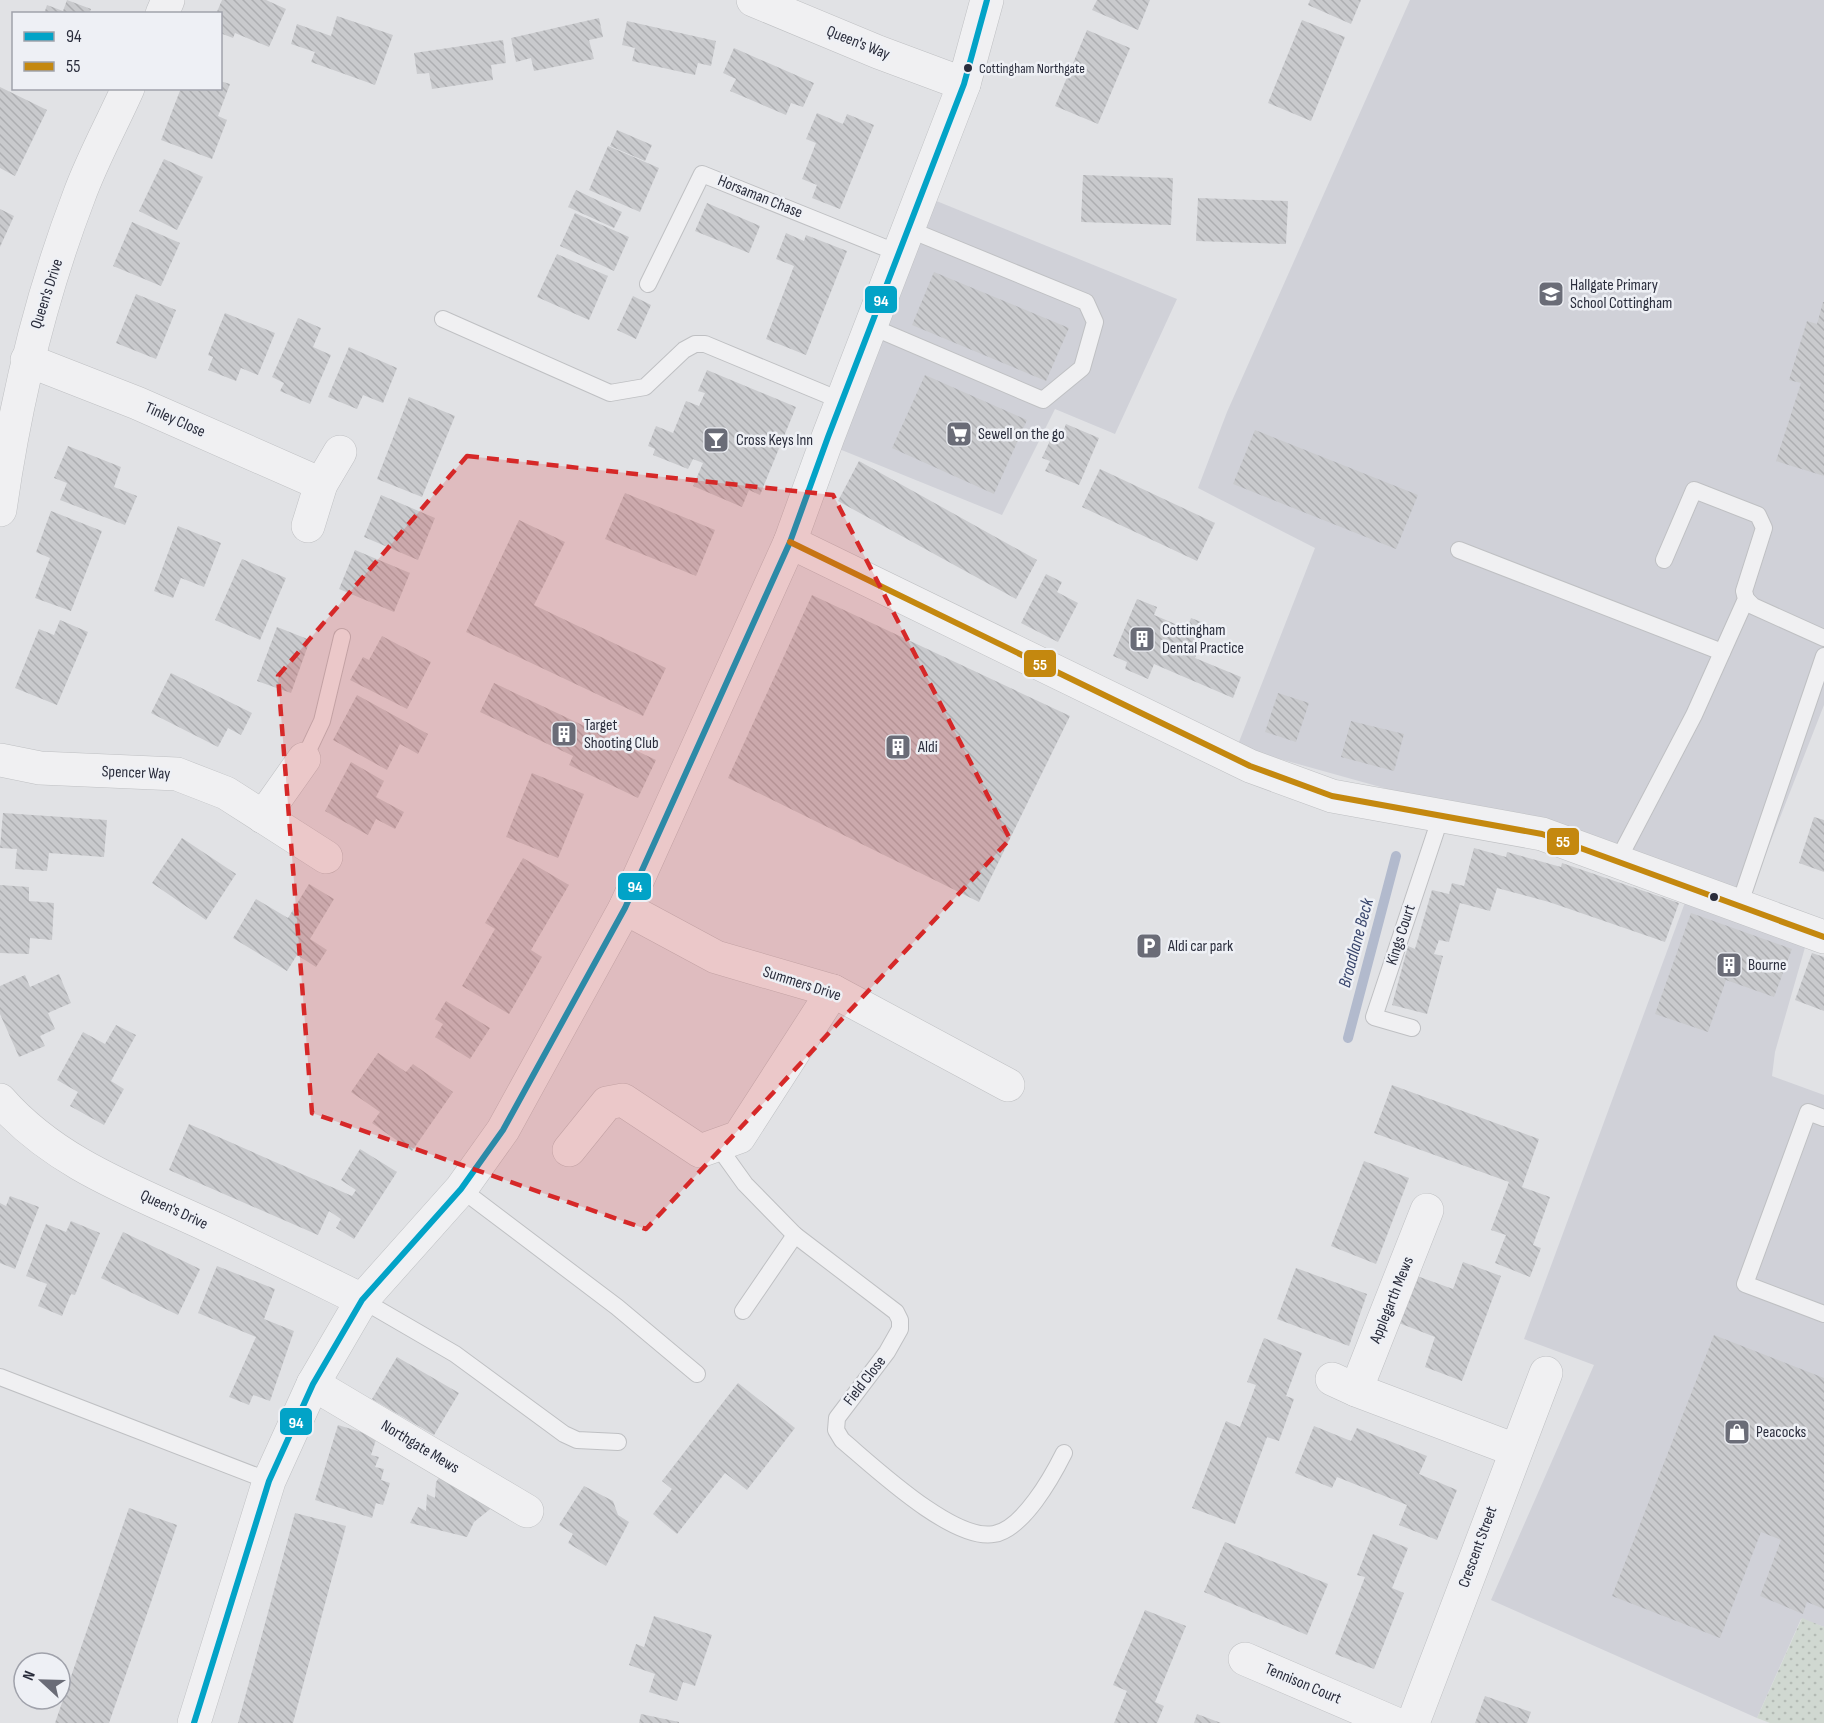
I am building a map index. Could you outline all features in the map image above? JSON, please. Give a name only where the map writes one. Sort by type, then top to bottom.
[{"type":"street","name":"Queen's Way","points":[[753,0],[878,52],[964,84]]},
{"type":"street","points":[[194,1723],[269,1481],[312,1384],[362,1300],[461,1189],[503,1130],[624,908],[790,542],[870,326],[964,84],[987,0]]},
{"type":"street","name":"Queen's Drive","points":[[0,510],[10,441],[27,360],[79,196],[127,90]]},
{"type":"street","name":"Tinley Close","points":[[27,360],[137,403],[321,484]]},
{"type":"street","points":[[308,526],[321,484],[340,452]]},
{"type":"street","points":[[790,542],[1250,766],[1332,796],[1542,834],[1824,937]]},
{"type":"street","points":[[263,817],[304,759]]},
{"type":"street","name":"Spencer Way","points":[[0,760],[40,768],[177,774],[226,793],[326,857]]},
{"type":"street","name":"Summers Drive","points":[[624,908],[716,957],[833,991],[1008,1085]]},
{"type":"street","points":[[569,1150],[607,1103],[624,1100],[700,1151],[739,1137],[833,991]]},
{"type":"street","name":"Queen's Drive","points":[[0,1100],[18,1120],[79,1166],[258,1248],[362,1300]]},
{"type":"street","name":"Applegarth Mews","points":[[1427,1210],[1344,1384],[1515,1450]]},
{"type":"street","name":"Crescent Street","points":[[1413,1723],[1546,1373]]},
{"type":"street","name":"Northgate Mews","points":[[312,1384],[527,1511]]},
{"type":"street","name":"Tennison Court","points":[[1245,1659],[1394,1723]]},
{"type":"lane","name":"Horsaman Chase","points":[[648,284],[702,174],[903,241]]},
{"type":"lane","points":[[870,326],[1043,400],[1082,369],[1095,322],[1086,302],[903,241]]},
{"type":"lane","points":[[443,319],[610,393],[645,387],[684,350],[694,344],[705,344],[842,401]]},
{"type":"lane","points":[[1664,561],[1694,490],[1758,515],[1764,528],[1744,591],[1746,599],[1753,606],[1824,638]]},
{"type":"lane","points":[[1459,550],[1722,652]]},
{"type":"lane","points":[[1617,862],[1695,715],[1746,599]]},
{"type":"lane","points":[[304,759],[322,721],[342,637]]},
{"type":"lane","points":[[1739,906],[1824,656]]},
{"type":"lane","name":"Kings Court","points":[[1412,1028],[1374,1017],[1441,816]]},
{"type":"lane","points":[[1824,1118],[1808,1112],[1745,1284],[1824,1314]]},
{"type":"lane","name":"Field Close","points":[[717,1145],[745,1184],[795,1235],[896,1312],[900,1320],[900,1329],[887,1352],[837,1418],[836,1430],[842,1440],[895,1485],[957,1528],[972,1533],[995,1534],[1007,1529],[1024,1513],[1054,1474],[1064,1453]]},
{"type":"lane","points":[[461,1189],[617,1307],[697,1374]]},
{"type":"lane","points":[[743,1311],[795,1235]]},
{"type":"lane","points":[[362,1300],[455,1354],[564,1434],[577,1440],[618,1442]]},
{"type":"lane","points":[[0,1377],[269,1481]]},
{"type":"highlighted area","points":[[467,456],[833,495],[1010,839],[646,1229],[312,1113],[278,676]]},
{"type":"shaded area","points":[[1410,0],[1824,0],[1824,705],[1740,920],[1806,944],[1775,1052],[1772,1076],[1824,1095],[1824,1627],[1801,1619],[1757,1718],[1491,1600],[1594,1365],[1524,1339],[1687,897],[1384,788],[1237,747],[1315,548],[1198,488],[1227,412]]},
{"type":"shaded area","points":[[912,191],[1177,299],[1115,434],[1055,409],[1002,515],[812,438]]},
{"type":"shaded area","points":[[1802,1618],[1824,1627],[1824,1723],[1770,1723],[1757,1718]]},
{"type":"building","points":[[67,0],[91,9],[90,12],[45,12],[47,5],[63,11]]},
{"type":"building","points":[[222,0],[266,0],[286,9],[269,47],[235,33],[233,38],[222,34],[222,12],[217,12]]},
{"type":"building","points":[[1097,0],[1150,0],[1138,30],[1092,10]]},
{"type":"building","points":[[1310,0],[1361,0],[1351,24],[1308,5]]},
{"type":"building","points":[[337,16],[393,35],[375,85],[311,62],[315,52],[291,44],[297,24],[331,36]]},
{"type":"building","points":[[599,18],[603,37],[589,40],[594,59],[534,71],[531,58],[516,62],[511,38]]},
{"type":"building","points":[[1302,20],[1345,37],[1311,121],[1268,103]]},
{"type":"building","points":[[627,21],[716,41],[711,66],[698,63],[695,75],[632,61],[635,48],[622,45]]},
{"type":"building","points":[[1087,30],[1130,48],[1098,124],[1055,106]]},
{"type":"building","points":[[503,40],[506,63],[491,65],[493,80],[432,89],[429,73],[417,74],[414,53]]},
{"type":"building","points":[[734,48],[814,83],[803,107],[791,103],[786,115],[730,91],[736,79],[723,73]]},
{"type":"building","points":[[222,82],[230,84],[218,116],[227,120],[212,159],[161,140],[180,90],[222,90]]},
{"type":"building","points":[[0,87],[47,110],[15,176],[0,168]]},
{"type":"building","points":[[817,113],[843,124],[847,114],[874,125],[840,209],[812,198],[817,185],[802,179],[816,143],[806,139]]},
{"type":"building","points":[[617,130],[652,145],[645,161],[610,146]]},
{"type":"building","points":[[608,146],[659,168],[640,212],[589,190]]},
{"type":"building","points":[[164,159],[203,177],[177,230],[139,211]]},
{"type":"building","points":[[1083,175],[1173,178],[1171,225],[1081,222]]},
{"type":"building","points":[[576,190],[622,212],[614,228],[568,207]]},
{"type":"building","points":[[1198,198],[1288,201],[1286,244],[1196,241]]},
{"type":"building","points":[[707,203],[760,226],[749,253],[695,231]]},
{"type":"building","points":[[0,209],[14,216],[0,247]]},
{"type":"building","points":[[575,213],[629,237],[614,271],[560,246]]},
{"type":"building","points":[[132,222],[180,243],[161,286],[113,266]]},
{"type":"building","points":[[786,233],[804,241],[806,235],[847,251],[806,355],[766,339],[794,266],[776,259]]},
{"type":"building","points":[[557,254],[608,276],[589,320],[537,297]]},
{"type":"building","name":"Sewell on the go","points":[[934,272],[1069,328],[1046,381],[912,325]]},
{"type":"building","points":[[136,294],[176,310],[156,359],[116,343]]},
{"type":"building","points":[[633,296],[651,305],[636,339],[617,330]]},
{"type":"building","points":[[1823,302],[1824,476],[1776,461],[1801,383],[1789,380],[1807,321],[1817,324]]},
{"type":"building","points":[[225,313],[275,333],[258,375],[241,368],[236,381],[208,370],[213,357],[208,355]]},
{"type":"building","points":[[298,318],[321,328],[313,347],[331,355],[310,404],[280,391],[284,383],[272,377]]},
{"type":"building","points":[[349,347],[397,368],[383,403],[363,395],[357,409],[328,397]]},
{"type":"building","name":"Cross Keys Inn","points":[[707,370],[796,407],[760,495],[749,490],[742,507],[693,486],[703,463],[693,459],[688,469],[653,455],[655,449],[648,446],[656,426],[673,433],[686,401],[699,406],[705,393],[698,391]]},
{"type":"building","name":"Sewell on the go","points":[[925,375],[1027,420],[994,494],[892,448]]},
{"type":"building","points":[[409,397],[455,416],[422,497],[377,479]]},
{"type":"building","points":[[1066,424],[1099,438],[1079,485],[1045,471],[1050,461],[1042,458],[1053,434],[1061,437]]},
{"type":"building","points":[[1255,430],[1418,495],[1396,549],[1233,484]]},
{"type":"building","points":[[68,446],[121,467],[114,487],[137,496],[125,525],[60,500],[67,483],[54,478]]},
{"type":"building","points":[[859,461],[1037,560],[1016,599],[838,501]]},
{"type":"building","points":[[1100,469],[1215,523],[1197,561],[1082,507]]},
{"type":"building","points":[[625,493],[715,530],[696,576],[605,539]]},
{"type":"building","points":[[381,495],[435,518],[418,560],[364,537]]},
{"type":"building","points":[[51,511],[102,531],[71,611],[35,598],[50,558],[36,552]]},
{"type":"building","points":[[519,520],[565,542],[534,605],[666,668],[643,716],[466,632]]},
{"type":"building","points":[[178,526],[221,543],[204,587],[181,578],[173,598],[154,591]]},
{"type":"building","points":[[355,550],[410,573],[394,612],[339,589]]},
{"type":"building","points":[[242,559],[286,578],[260,640],[215,620]]},
{"type":"building","points":[[1046,574],[1062,582],[1057,592],[1078,603],[1058,642],[1021,623]]},
{"type":"building","name":"Aldi","points":[[812,595],[1070,716],[979,902],[728,778]]},
{"type":"building","points":[[1137,599],[1157,607],[1154,615],[1187,629],[1191,618],[1209,625],[1195,658],[1241,677],[1233,698],[1154,664],[1148,679],[1125,669],[1127,662],[1113,656]]},
{"type":"building","points":[[60,620],[88,632],[57,705],[15,688],[39,629],[54,635]]},
{"type":"building","points":[[277,627],[310,640],[291,693],[257,681]]},
{"type":"building","points":[[382,636],[431,662],[407,709],[350,680],[363,657],[369,660]]},
{"type":"building","points":[[171,673],[252,713],[241,735],[228,728],[218,747],[151,713]]},
{"type":"building","name":"Target Shooting Club","points":[[494,683],[656,760],[638,798],[569,765],[573,756],[480,712]]},
{"type":"building","points":[[1278,693],[1309,703],[1296,742],[1265,732]]},
{"type":"building","points":[[357,695],[428,734],[418,754],[400,744],[387,770],[333,740]]},
{"type":"building","points":[[1351,721],[1404,734],[1394,771],[1341,757]]},
{"type":"building","points":[[351,762],[384,781],[376,797],[404,812],[395,829],[376,819],[368,835],[325,811]]},
{"type":"building","points":[[532,773],[584,794],[558,858],[506,837]]},
{"type":"building","points":[[3,813],[107,820],[104,857],[49,853],[47,871],[15,869],[17,849],[0,848]]},
{"type":"building","points":[[1814,817],[1824,820],[1824,872],[1799,863]]},
{"type":"building","points":[[182,838],[236,874],[206,920],[152,883]]},
{"type":"building","points":[[1474,848],[1506,857],[1507,852],[1561,867],[1562,863],[1679,903],[1665,942],[1549,902],[1497,888],[1490,911],[1460,903],[1449,942],[1439,940],[1434,954],[1443,956],[1427,1014],[1392,1005],[1408,946],[1415,949],[1432,890],[1449,894],[1452,883],[1464,886]]},
{"type":"building","points":[[523,858],[569,885],[531,950],[542,957],[509,1014],[462,986],[495,929],[485,923]]},
{"type":"building","points":[[309,884],[334,899],[310,939],[327,950],[316,967],[297,955],[287,971],[233,938],[256,899],[288,918]]},
{"type":"building","points":[[0,885],[29,887],[29,901],[54,903],[52,940],[30,938],[29,954],[0,953]]},
{"type":"building","name":"Bourne","points":[[1691,913],[1792,949],[1774,997],[1726,980],[1708,1032],[1655,1014]]},
{"type":"building","points":[[1812,953],[1824,957],[1824,1011],[1795,1000]]},
{"type":"building","points":[[59,974],[71,1003],[48,1013],[55,1029],[40,1036],[45,1046],[19,1057],[0,1014],[0,986],[25,975],[30,987]]},
{"type":"building","points":[[446,1001],[490,1028],[470,1059],[435,1037],[443,1024],[435,1019]]},
{"type":"building","points":[[116,1025],[136,1035],[111,1081],[124,1089],[104,1125],[70,1106],[78,1092],[57,1080],[83,1032],[105,1044]]},
{"type":"building","points":[[378,1053],[406,1072],[413,1064],[453,1092],[412,1151],[372,1123],[380,1112],[351,1092]]},
{"type":"building","points":[[1392,1085],[1539,1139],[1522,1187],[1550,1197],[1533,1245],[1541,1248],[1530,1277],[1495,1263],[1506,1235],[1491,1230],[1509,1182],[1374,1133]]},
{"type":"building","points":[[189,1124],[352,1196],[356,1190],[341,1180],[360,1149],[397,1172],[354,1239],[336,1228],[341,1219],[329,1211],[318,1235],[169,1170]]},
{"type":"building","points":[[1364,1161],[1409,1178],[1376,1264],[1331,1246]]},
{"type":"building","points":[[10,1196],[39,1207],[15,1269],[0,1263],[0,1203],[6,1206]]},
{"type":"building","points":[[71,1221],[100,1233],[75,1295],[71,1294],[62,1316],[38,1306],[47,1284],[26,1276],[46,1224],[66,1232]]},
{"type":"building","points":[[123,1232],[200,1269],[178,1315],[101,1278]]},
{"type":"building","points":[[1463,1262],[1501,1276],[1462,1381],[1425,1367],[1435,1337],[1399,1323],[1417,1276],[1453,1289]]},
{"type":"building","points":[[217,1266],[275,1289],[264,1319],[294,1331],[270,1401],[253,1395],[249,1405],[229,1397],[256,1337],[198,1313]]},
{"type":"building","points":[[1296,1268],[1367,1294],[1349,1346],[1277,1319]]},
{"type":"building","points":[[1714,1335],[1824,1378],[1824,1609],[1807,1602],[1803,1614],[1760,1596],[1781,1540],[1761,1532],[1720,1638],[1612,1596]]},
{"type":"building","points":[[1264,1338],[1302,1353],[1286,1396],[1294,1399],[1279,1441],[1267,1437],[1235,1524],[1192,1508],[1226,1421],[1240,1427],[1256,1385],[1247,1382]]},
{"type":"building","points":[[397,1357],[459,1393],[434,1435],[372,1399]]},
{"type":"building","points":[[738,1383],[795,1428],[747,1490],[725,1473],[677,1534],[653,1514],[672,1489],[662,1481]]},
{"type":"building","points":[[338,1425],[377,1437],[371,1455],[379,1457],[375,1467],[384,1469],[381,1480],[390,1483],[383,1505],[376,1503],[372,1518],[315,1500]]},
{"type":"building","points":[[1314,1426],[1351,1441],[1357,1428],[1427,1456],[1419,1474],[1457,1490],[1437,1540],[1399,1525],[1407,1505],[1337,1477],[1332,1488],[1295,1473]]},
{"type":"building","points":[[443,1472],[494,1506],[474,1522],[467,1537],[410,1523],[418,1507],[426,1511],[427,1494],[435,1498],[436,1482]]},
{"type":"building","points":[[584,1486],[613,1501],[618,1515],[629,1522],[606,1566],[568,1543],[573,1534],[559,1525]]},
{"type":"building","points":[[129,1508],[177,1525],[109,1723],[55,1723],[59,1711],[72,1711],[72,1674]]},
{"type":"building","points":[[295,1513],[346,1526],[293,1723],[238,1723]]},
{"type":"building","points":[[1373,1534],[1408,1548],[1392,1588],[1404,1593],[1374,1669],[1335,1654],[1365,1577],[1357,1575]]},
{"type":"building","points":[[1225,1542],[1328,1584],[1307,1635],[1204,1592]]},
{"type":"building","points":[[1145,1610],[1186,1626],[1155,1702],[1164,1706],[1157,1723],[1114,1723],[1127,1691],[1113,1685]]},
{"type":"building","points":[[654,1616],[712,1635],[695,1686],[683,1682],[677,1701],[649,1692],[655,1674],[629,1665],[636,1644],[644,1647]]},
{"type":"building","points":[[1485,1696],[1531,1712],[1527,1723],[1475,1723]]},
{"type":"building","points":[[641,1714],[679,1722],[679,1723],[639,1723]]},
{"type":"building","points":[[1197,1714],[1221,1723],[1194,1723]]},
{"type":"waterway","name":"Broadlane Beck","points":[[1348,1038],[1396,856]]},
{"type":"transit line","name":"94","points":[[194,1723],[269,1481],[313,1384],[362,1300],[461,1189],[503,1130],[625,908],[790,542],[964,84],[987,0]]},
{"type":"transit line","name":"55","points":[[790,542],[1250,766],[1332,796],[1542,834],[1824,937]]},
{"type":"place","name":"Cottingham Northgate","points":[[968,68]]},
{"type":"place","name":"Hallgate Primary School Cottingham","points":[[1551,294]]},
{"type":"place","name":"Sewell on the go","points":[[959,434]]},
{"type":"place","name":"Cross Keys Inn","points":[[716,440]]},
{"type":"place","name":"Cottingham Dental Practice","points":[[1142,639]]},
{"type":"place","name":"Target Shooting Club","points":[[564,734]]},
{"type":"place","name":"Aldi","points":[[898,747]]},
{"type":"place","name":"Aldi car park","points":[[1149,946]]},
{"type":"place","name":"Bourne","points":[[1729,965]]},
{"type":"place","name":"Peacocks","points":[[1737,1432]]}]
